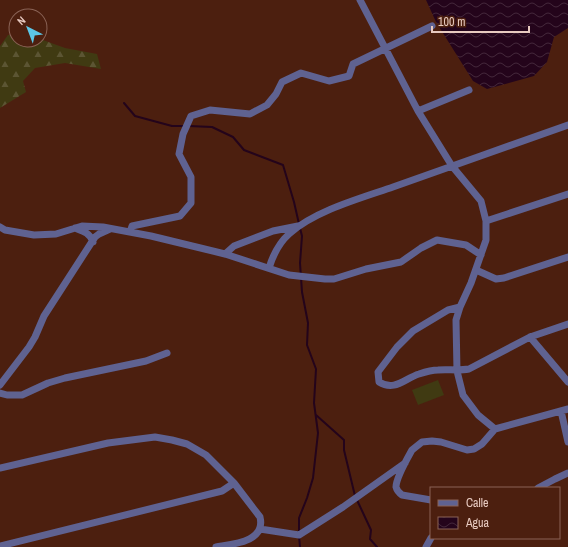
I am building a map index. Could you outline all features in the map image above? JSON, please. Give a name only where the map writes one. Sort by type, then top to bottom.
[{"type":"street","points":[[360,0],[418,111],[452,166],[481,201],[486,221],[486,240],[456,320],[457,371],[462,395],[478,415],[495,429]]},
{"type":"street","points":[[130,232],[132,226],[180,216],[191,203],[191,177],[179,154],[183,134],[191,116],[210,110],[250,114],[267,105],[276,94],[282,82],[301,73],[329,81],[349,76],[353,64],[432,26]]},
{"type":"street","points":[[418,111],[469,90]]},
{"type":"street","points":[[269,268],[281,242],[301,226],[323,213],[568,125]]},
{"type":"street","points":[[486,221],[568,194]]},
{"type":"street","points":[[0,227],[5,230],[34,235],[56,234],[75,228],[91,226],[112,229],[225,254],[289,275],[334,279],[366,269],[401,262],[421,248],[437,240],[466,245],[481,255]]},
{"type":"street","points":[[225,254],[234,246],[273,231],[301,226]]},
{"type":"street","points":[[75,228],[87,233],[91,237],[92,242]]},
{"type":"street","points":[[1,384],[29,347],[44,316],[92,242],[98,234],[112,229]]},
{"type":"street","points":[[476,270],[496,279],[504,278],[568,257]]},
{"type":"street","points":[[460,307],[448,310],[413,331],[397,347],[378,372],[379,382],[386,386],[398,385],[418,374],[431,371],[457,371],[469,369],[530,337],[568,324]]},
{"type":"street","points":[[530,337],[568,382]]},
{"type":"street","points":[[0,393],[22,396],[48,383],[146,361],[167,353]]},
{"type":"street","points":[[430,500],[402,495],[398,492],[396,487],[405,463],[412,450],[422,442],[441,442],[467,450],[474,449],[482,444],[495,429],[564,410],[568,442]]},
{"type":"street","points":[[0,468],[108,443],[155,437],[179,442],[206,455],[234,483],[260,516],[262,523],[260,530],[254,536],[244,542],[216,547]]},
{"type":"street","points":[[260,530],[299,535],[343,507],[405,463]]},
{"type":"street","points":[[540,487],[555,478],[568,473]]},
{"type":"street","points":[[0,546],[222,491],[234,483]]},
{"type":"green space","points":[[8,35],[8,48],[48,48],[48,42],[65,48],[97,54],[101,69],[65,63],[35,68],[23,81],[26,92],[0,108],[0,46]]},
{"type":"green space","points":[[438,380],[444,395],[418,405],[412,390]]},
{"type":"water","points":[[426,0],[568,0],[568,28],[554,37],[547,62],[534,76],[487,89],[473,81],[436,22]]},
{"type":"waterway","points":[[124,103],[135,116],[172,126],[185,126]]},
{"type":"waterway","points":[[189,126],[212,127],[233,137],[244,150],[283,165],[299,224]]},
{"type":"waterway","points":[[299,532],[299,518],[313,478],[318,433],[314,403],[316,369],[307,345],[308,323],[302,292],[300,263],[302,236],[300,228]]},
{"type":"waterway","points":[[316,415],[344,440],[344,450],[355,496]]},
{"type":"waterway","points":[[357,500],[371,530],[370,539],[377,547]]},
{"type":"waterway","points":[[299,536],[300,547]]}]
